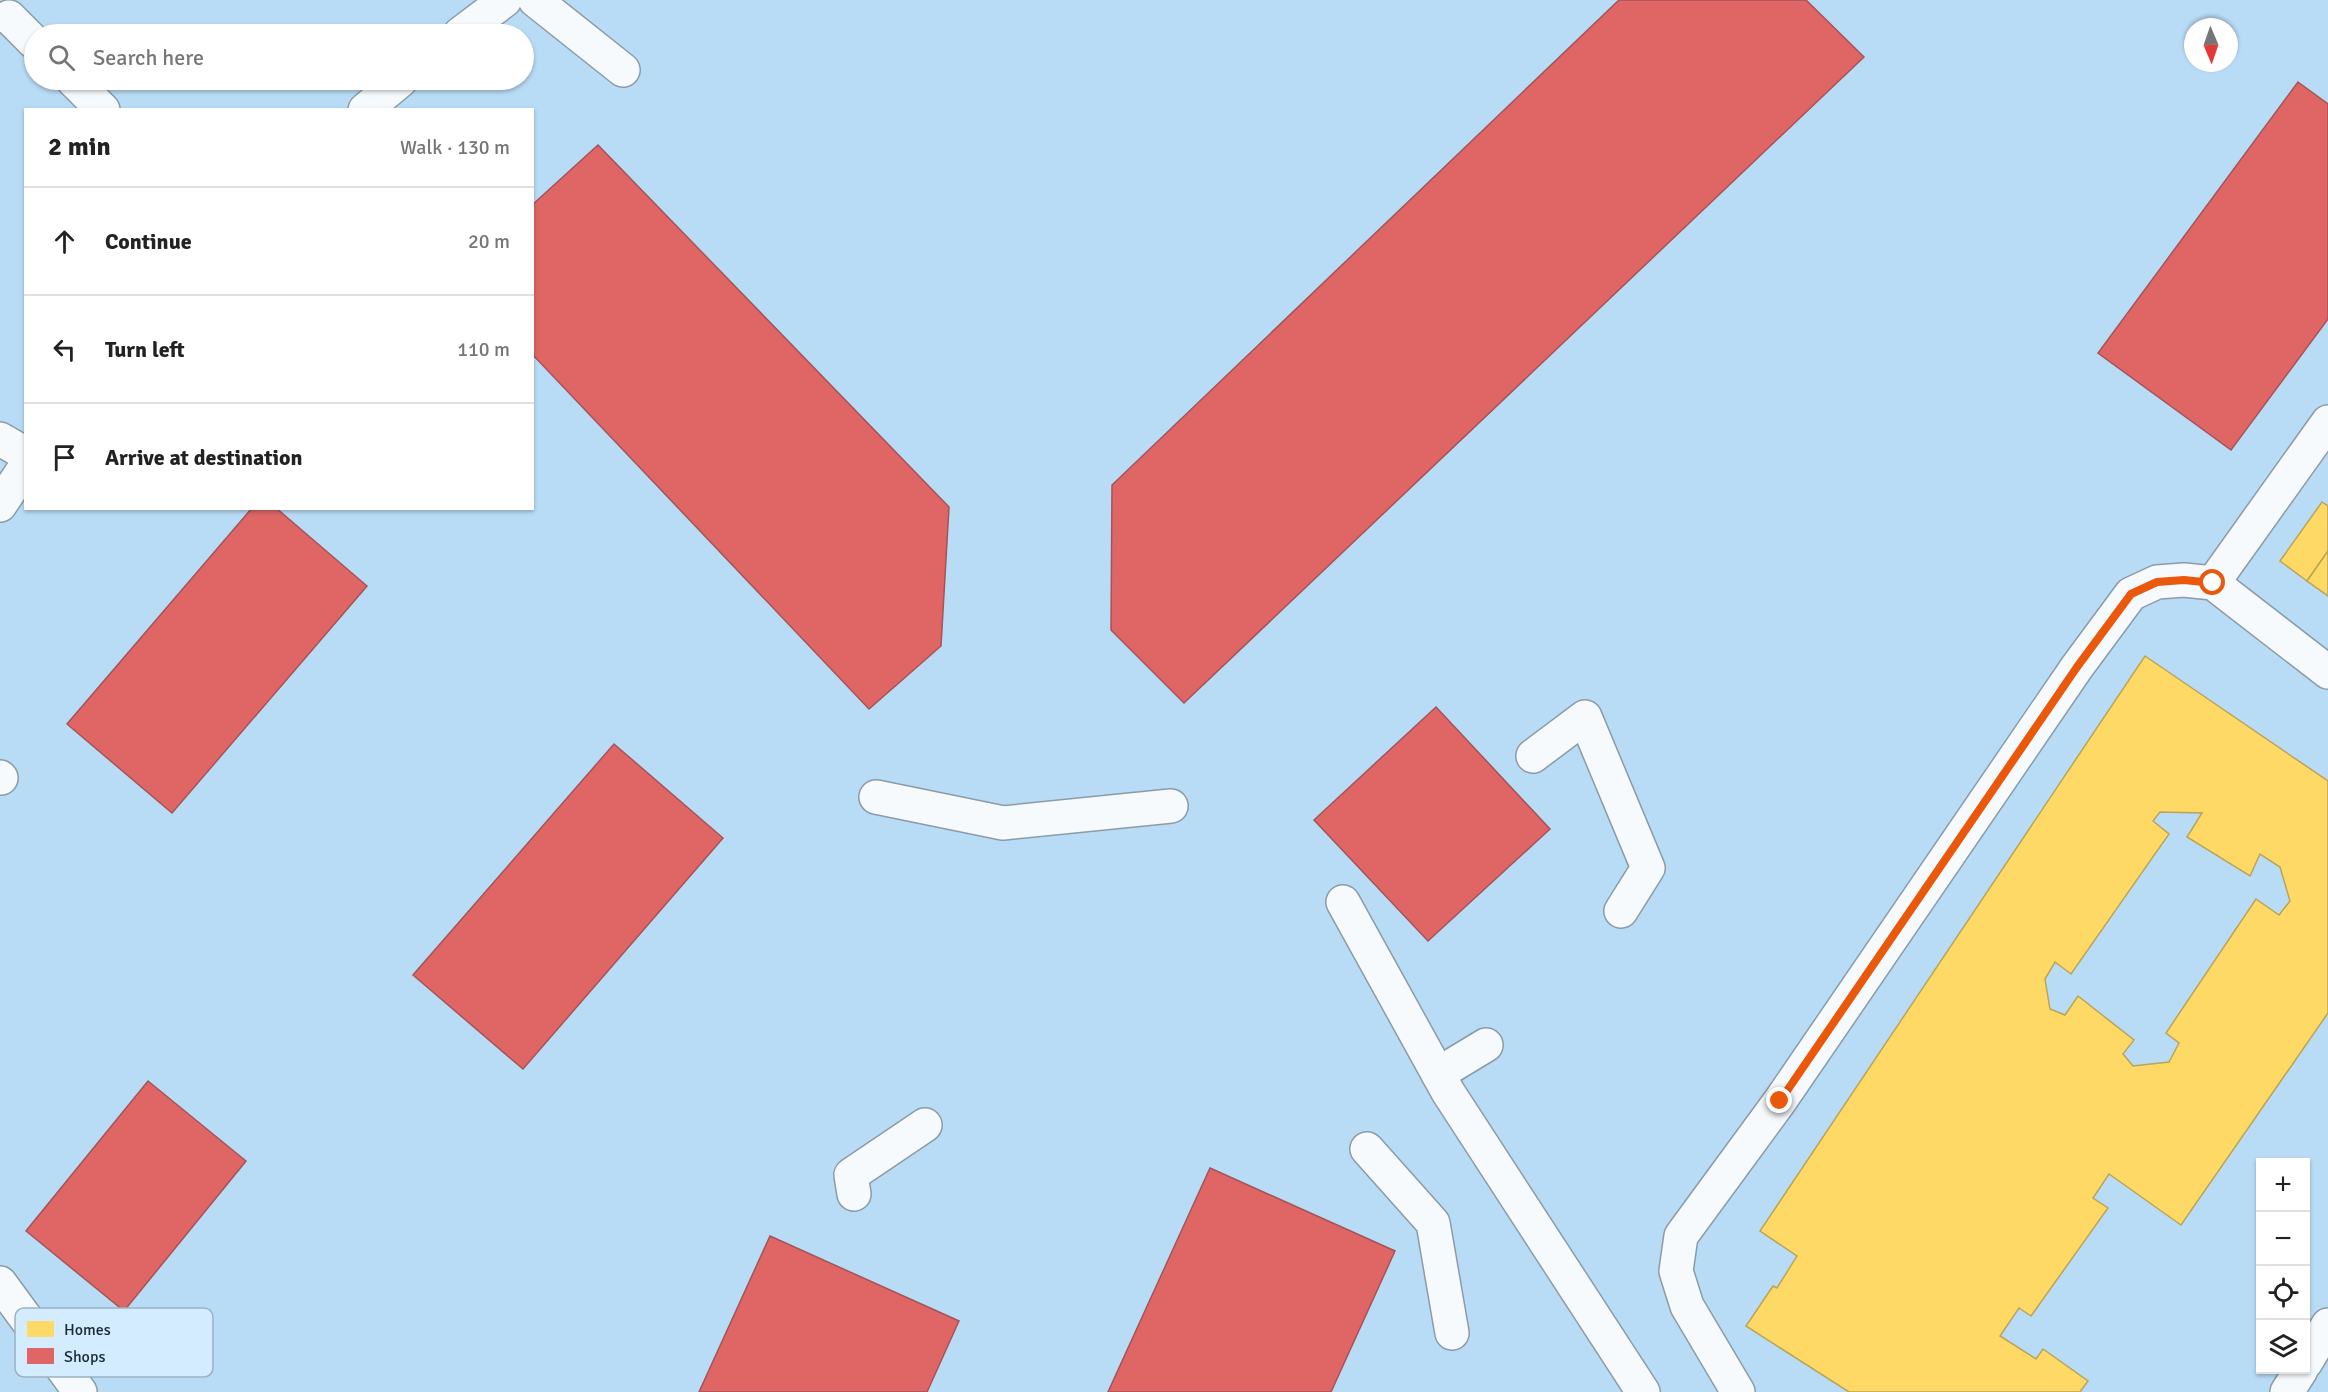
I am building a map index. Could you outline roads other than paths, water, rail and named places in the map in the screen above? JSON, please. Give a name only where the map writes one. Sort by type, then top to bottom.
[{"type":"main road","points":[[473,24],[505,0]]},
{"type":"main road","points":[[535,0],[623,70]]},
{"type":"main road","points":[[9,17],[24,32]]},
{"type":"main road","points":[[83,90],[101,108]]},
{"type":"main road","points":[[367,108],[389,90]]},
{"type":"main road","points":[[2213,583],[2324,435]]},
{"type":"main road","points":[[0,439],[24,453]]},
{"type":"main road","points":[[0,506],[24,469]]},
{"type":"main road","points":[[1738,1392],[1687,1306],[1676,1270],[1681,1236],[1780,1101],[2077,667],[2131,594],[2157,582],[2184,580],[2213,583],[2328,672]]},
{"type":"main road","points":[[1533,756],[1586,717],[1648,868],[1621,911]]},
{"type":"main road","points":[[876,797],[1003,823],[1171,806]]},
{"type":"main road","points":[[1343,903],[1438,1074],[1643,1392]]},
{"type":"main road","points":[[1438,1074],[1486,1045]]},
{"type":"main road","points":[[854,1194],[851,1175],[926,1125]]},
{"type":"main road","points":[[1366,1149],[1433,1223],[1452,1333]]},
{"type":"main road","points":[[0,1283],[18,1308]]},
{"type":"main road","points":[[2310,1355],[2328,1325]]},
{"type":"main road","points":[[2287,1392],[2298,1374]]},
{"type":"main road","points":[[69,1377],[80,1392]]}]
